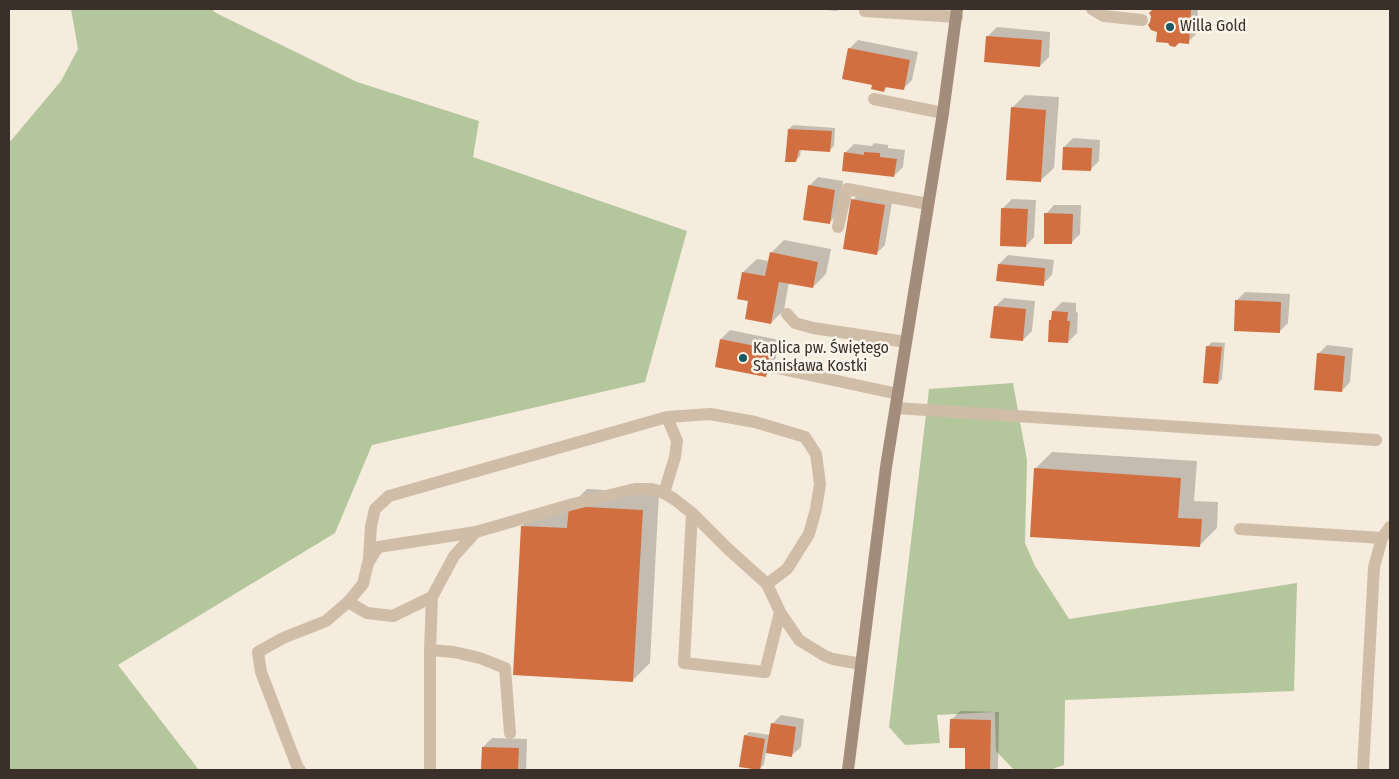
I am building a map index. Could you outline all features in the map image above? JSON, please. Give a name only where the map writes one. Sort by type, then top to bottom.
[{"type":"main road","points":[[848,770],[886,467],[957,13]]},
{"type":"street","points":[[1092,9],[1104,16],[1142,20]]},
{"type":"street","points":[[865,11],[957,13]]},
{"type":"street","points":[[874,99],[942,113]]},
{"type":"street","points":[[838,227],[847,189],[928,204]]},
{"type":"street","points":[[787,314],[795,323],[814,328],[906,342]]},
{"type":"street","points":[[777,368],[898,394]]},
{"type":"street","points":[[896,408],[1376,440]]},
{"type":"street","points":[[300,770],[260,672],[258,652],[283,638],[326,620],[348,602],[362,584],[368,563],[371,526],[375,508],[389,496],[667,417],[710,414],[755,422],[805,437],[816,454],[820,484],[809,534],[787,569],[767,584]]},
{"type":"street","points":[[664,493],[675,458],[677,441],[667,417]]},
{"type":"street","points":[[368,563],[378,547],[476,532],[573,504],[635,489],[652,489],[674,499],[692,513],[767,584],[780,612],[799,640],[825,656],[861,664]]},
{"type":"street","points":[[692,513],[684,662],[765,672],[780,612]]},
{"type":"street","points":[[1363,770],[1374,567],[1382,538],[1390,527]]},
{"type":"street","points":[[1240,529],[1382,538]]},
{"type":"street","points":[[430,770],[432,597],[454,556],[476,532]]},
{"type":"street","points":[[348,602],[367,613],[393,616],[432,597]]},
{"type":"street","points":[[430,650],[454,652],[480,658],[505,668],[510,733]]},
{"type":"green space","points":[[71,9],[211,9],[357,82],[479,121],[473,157],[687,231],[645,382],[372,445],[335,533],[118,665],[199,770],[9,770],[9,143],[61,81],[78,49]]},
{"type":"green space","points":[[1013,383],[1027,460],[1025,543],[1035,566],[1069,619],[1297,583],[1294,691],[1065,700],[1064,765],[1050,770],[1014,770],[996,751],[995,712],[937,715],[940,743],[905,745],[889,727],[929,389]]},
{"type":"building","name":"Willa Gold","points":[[1153,9],[1191,9],[1189,44],[1179,43],[1175,47],[1170,46],[1168,43],[1156,42],[1157,32],[1151,30],[1148,25],[1151,16],[1149,13]]},
{"type":"building","points":[[986,36],[1042,40],[1040,67],[984,62]]},
{"type":"building","points":[[848,48],[910,60],[904,90],[885,87],[884,92],[871,89],[872,85],[842,79]]},
{"type":"building","points":[[1011,107],[1046,110],[1041,182],[1006,180]]},
{"type":"building","points":[[788,129],[832,131],[830,152],[799,150],[796,162],[785,162]]},
{"type":"building","points":[[1063,147],[1092,148],[1091,171],[1062,170]]},
{"type":"building","points":[[844,152],[864,155],[864,152],[880,153],[880,157],[897,159],[894,177],[842,171]]},
{"type":"building","points":[[808,185],[835,190],[830,224],[803,220]]},
{"type":"building","points":[[851,199],[885,205],[877,255],[843,249]]},
{"type":"building","points":[[1001,208],[1028,209],[1026,247],[1000,246]]},
{"type":"building","points":[[1044,213],[1073,214],[1072,244],[1044,244]]},
{"type":"building","points":[[770,252],[818,262],[813,288],[779,282],[771,324],[745,319],[748,301],[737,299],[742,272],[765,276]]},
{"type":"building","points":[[998,264],[1045,268],[1044,286],[996,281]]},
{"type":"building","points":[[1235,300],[1281,302],[1280,333],[1234,331]]},
{"type":"building","points":[[994,306],[1026,309],[1023,341],[990,338]]},
{"type":"building","points":[[1052,311],[1068,312],[1067,321],[1070,321],[1068,343],[1048,342],[1049,320],[1051,320]]},
{"type":"building","name":"Kaplica pw. Świętego Stanisława Kostki","points":[[720,339],[771,349],[766,377],[715,367]]},
{"type":"building","points":[[1206,346],[1222,347],[1218,384],[1203,383]]},
{"type":"building","points":[[1317,353],[1345,356],[1342,392],[1314,390]]},
{"type":"building","points":[[1034,468],[1181,478],[1178,518],[1202,519],[1200,547],[1030,537]]},
{"type":"building","points":[[569,506],[643,510],[633,682],[513,675],[521,526],[567,528]]},
{"type":"building","points":[[950,719],[991,720],[990,770],[965,770],[965,748],[949,748]]},
{"type":"building","points":[[771,723],[796,727],[792,757],[766,753]]},
{"type":"building","points":[[744,735],[765,739],[760,770],[739,767]]},
{"type":"building","points":[[482,747],[519,748],[518,770],[481,770]]},
{"type":"place","name":"Willa Gold","points":[[1170,27]]},
{"type":"place","name":"Kaplica pw. Świętego Stanisława Kostki","points":[[743,358]]}]
